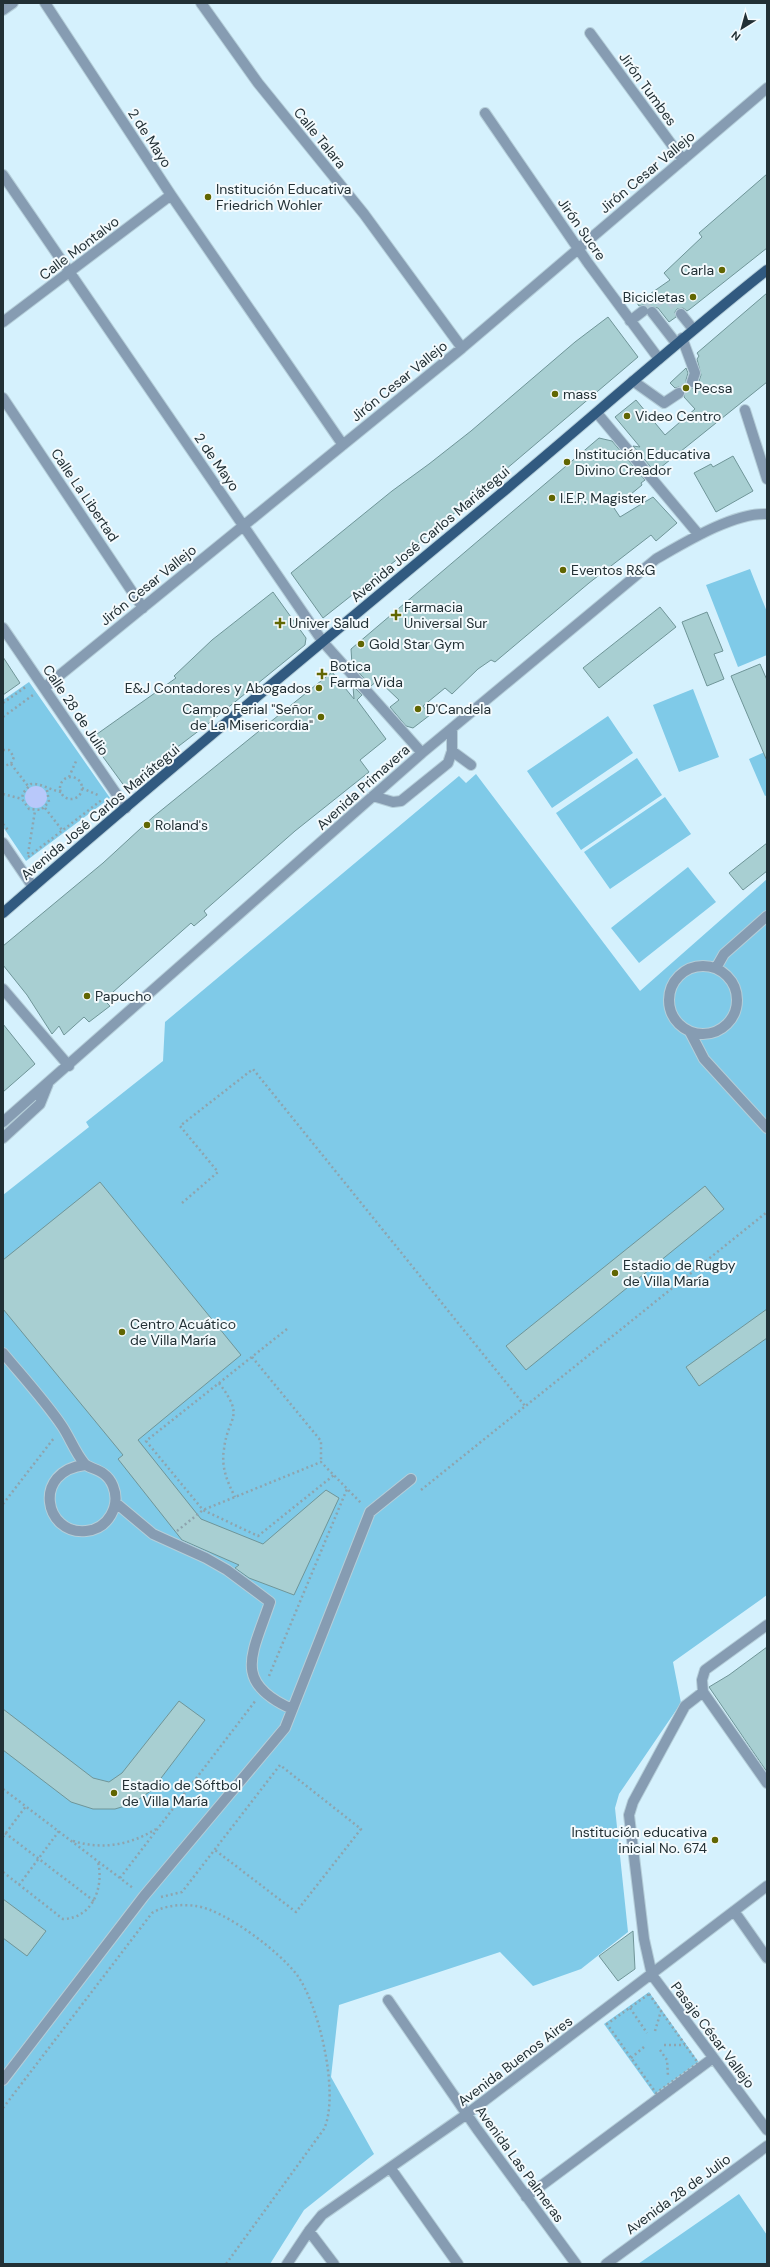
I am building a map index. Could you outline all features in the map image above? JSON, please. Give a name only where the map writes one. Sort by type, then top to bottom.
[{"type":"main road","name":"Avenida José Carlos Mariátegui","points":[[3,913],[323,642],[597,413],[693,329],[767,270]]},
{"type":"street","points":[[3,10],[13,3]]},
{"type":"street","name":"2 de Mayo","points":[[45,3],[171,195],[343,445]]},
{"type":"street","name":"Calle Talara","points":[[201,3],[258,83],[364,214],[462,348]]},
{"type":"street","name":"Jirón Tumbes","points":[[590,33],[683,160]]},
{"type":"street","name":"Jirón Cesar Vallejo","points":[[44,688],[462,348],[767,88]]},
{"type":"street","name":"Jirón Sucre","points":[[485,113],[578,248],[659,359]]},
{"type":"street","name":"2 de Mayo","points":[[3,175],[323,642],[422,753]]},
{"type":"street","name":"Calle Montalvo","points":[[3,322],[70,273],[171,195]]},
{"type":"street","points":[[630,321],[647,312],[679,341],[695,373],[692,382]]},
{"type":"street","points":[[681,314],[693,329]]},
{"type":"street","points":[[633,381],[664,403],[679,393]]},
{"type":"street","name":"Calle La Libertad","points":[[3,398],[143,608]]},
{"type":"street","points":[[745,410],[767,480]]},
{"type":"street","points":[[597,413],[699,534]]},
{"type":"street","name":"Avenida Primavera","points":[[3,1122],[69,1066],[422,753],[656,559],[699,534],[736,520],[760,513],[767,514]]},
{"type":"street","name":"Calle 28 de Julio","points":[[3,628],[126,808]]},
{"type":"street","points":[[373,796],[393,802],[401,802],[448,763],[452,751],[452,728]]},
{"type":"street","points":[[452,751],[471,765]]},
{"type":"street","points":[[3,843],[33,887]]},
{"type":"street","points":[[716,968],[724,954],[767,916]]},
{"type":"street","points":[[690,1032],[699,1034],[717,1032],[724,1027],[735,1013],[738,1004],[735,986],[730,979],[716,968],[707,965],[689,968],[675,979],[668,996],[671,1013],[676,1021],[690,1032],[704,1059],[767,1128]]},
{"type":"street","points":[[3,989],[69,1066]]},
{"type":"street","points":[[3,1138],[40,1104],[48,1083]]},
{"type":"street","points":[[3,1353],[62,1426],[85,1465]]},
{"type":"street","points":[[85,1465],[98,1469],[108,1478],[116,1494],[116,1503],[106,1522],[97,1528],[86,1531],[75,1531],[65,1527],[57,1519],[51,1510],[49,1499],[51,1488],[56,1479],[64,1471],[74,1466],[85,1465]]},
{"type":"street","points":[[3,2080],[144,1896],[285,1728],[370,1512],[411,1478]]},
{"type":"street","points":[[116,1503],[152,1534],[206,1558],[227,1570],[270,1602],[253,1652],[252,1672],[256,1682],[266,1696],[292,1710]]},
{"type":"street","points":[[767,1626],[705,1670],[702,1680],[703,1692],[767,1784]]},
{"type":"street","points":[[652,1975],[644,1939],[629,1815],[633,1802],[685,1706],[703,1692]]},
{"type":"street","name":"Avenida Buenos Aires","points":[[287,2264],[309,2231],[322,2215],[391,2169],[467,2114],[652,1975],[767,1886]]},
{"type":"street","points":[[734,1911],[767,1958]]},
{"type":"street","name":"Pasaje César Vallejo","points":[[652,1975],[767,2130]]},
{"type":"street","name":"Avenida Las Palmeras","points":[[388,2000],[526,2197],[576,2264]]},
{"type":"street","points":[[526,2197],[713,2058]]},
{"type":"street","name":"Avenida 28 de Julio","points":[[606,2264],[767,2146]]},
{"type":"street","points":[[391,2169],[458,2264]]},
{"type":"street","points":[[309,2231],[334,2264]]},
{"type":"path","points":[[3,703],[37,678]]},
{"type":"path","points":[[26,686],[37,702]]},
{"type":"path","points":[[3,717],[32,695],[44,688]]},
{"type":"path","points":[[3,750],[13,752],[14,761],[11,764],[3,766]]},
{"type":"path","points":[[72,752],[81,764]]},
{"type":"path","points":[[11,764],[28,786]]},
{"type":"path","points":[[22,799],[23,793],[28,786],[37,784],[48,790],[61,792],[64,796],[73,799],[81,793],[82,783],[74,777],[64,779],[61,783],[61,792]]},
{"type":"path","points":[[3,794],[22,799],[29,809],[35,811],[45,808],[49,802],[48,790]]},
{"type":"path","points":[[27,858],[105,798],[101,792]]},
{"type":"path","points":[[45,808],[62,830]]},
{"type":"path","points":[[28,865],[27,858],[35,811]]},
{"type":"path","points":[[3,824],[11,835]]},
{"type":"path","points":[[23,852],[27,858]]},
{"type":"path","points":[[182,1203],[218,1172],[180,1126],[253,1069],[526,1406]]},
{"type":"path","points":[[421,1490],[767,1212]]},
{"type":"path","points":[[287,1329],[146,1441],[203,1510],[258,1536],[334,1475]]},
{"type":"path","points":[[252,1357],[321,1441],[321,1462],[370,1512]]},
{"type":"path","points":[[219,1383],[231,1400],[234,1412],[224,1448],[223,1460],[227,1480],[235,1497]]},
{"type":"path","points":[[3,1504],[62,1426]]},
{"type":"path","points":[[166,1540],[203,1510],[321,1462]]},
{"type":"path","points":[[3,1789],[144,1896],[152,1898],[182,1892],[280,1765],[361,1829],[296,1912],[215,1850]]},
{"type":"path","points":[[3,1836],[26,1806]]},
{"type":"path","points":[[71,1841],[96,1846],[120,1844],[146,1835],[158,1827]]},
{"type":"path","points":[[19,1885],[59,1832]]},
{"type":"path","points":[[5,1834],[94,1901]]},
{"type":"path","points":[[3,1872],[63,1918],[70,1918],[80,1914],[94,1901],[101,1882],[98,1861]]},
{"type":"path","points":[[3,2108],[152,1912],[174,1906],[197,1906],[217,1913],[248,1932],[288,1964],[298,1976],[312,2001],[326,2056],[330,2090],[330,2114],[324,2129],[226,2264]]},
{"type":"path","points":[[649,1994],[661,2011],[698,2063],[656,2093],[607,2024],[649,1994]]},
{"type":"path","points":[[630,2008],[647,2033]]},
{"type":"path","points":[[655,2031],[661,2011]]},
{"type":"path","points":[[664,2044],[685,2045]]},
{"type":"path","points":[[631,2058],[644,2047]]},
{"type":"path","points":[[660,2050],[667,2060],[668,2084]]},
{"type":"shaded area","points":[[750,569],[767,612],[767,655],[738,667],[706,585]]},
{"type":"shaded area","points":[[29,682],[110,798],[26,861],[3,827],[3,700]]},
{"type":"shaded area","points":[[693,689],[719,757],[679,772],[653,705]]},
{"type":"shaded area","points":[[608,716],[633,753],[552,808],[527,771]]},
{"type":"shaded area","points":[[767,751],[767,795],[765,796],[749,759]]},
{"type":"shaded area","points":[[637,758],[662,795],[581,850],[556,813]]},
{"type":"shaded area","points":[[476,774],[640,991],[767,879],[767,1595],[673,1662],[681,1703],[619,1794],[615,1808],[628,1932],[581,1969],[533,1986],[500,1952],[339,2005],[331,2077],[374,2154],[304,2210],[270,2264],[3,2264],[3,1195],[89,1127],[86,1122],[163,1061],[165,1022],[459,776],[466,783]]},
{"type":"shaded area","points":[[36,786],[44,789],[47,797],[44,805],[36,808],[28,805],[25,797],[28,789]]},
{"type":"shaded area","points":[[665,797],[691,834],[610,889],[584,852]]},
{"type":"shaded area","points":[[688,867],[716,902],[639,963],[611,928]]},
{"type":"shaded area","points":[[649,1992],[700,2064],[655,2095],[604,2024]]},
{"type":"shaded area","points":[[739,2194],[767,2235],[767,2264],[638,2264]]},
{"type":"building","points":[[767,174],[767,248],[690,309],[687,311],[683,308],[677,309],[675,312],[676,317],[669,322],[658,308],[643,305],[639,306],[637,303],[670,280],[664,273],[702,237],[699,233]]},
{"type":"building","points":[[767,293],[767,382],[655,472],[633,446],[640,447],[615,417],[636,400],[665,435],[695,409],[684,397],[684,389],[679,387],[675,388],[670,383],[686,368],[688,373],[686,380],[687,386],[693,388],[697,387],[701,375],[697,359],[699,356],[697,353]]},
{"type":"building","points":[[608,317],[638,357],[438,527],[323,618],[291,573],[392,491],[471,431],[575,342]]},
{"type":"building","points":[[599,438],[612,441],[645,480],[641,483],[642,485],[614,508],[620,517],[653,497],[677,523],[656,541],[651,535],[589,583],[495,662],[491,660],[478,669],[452,694],[445,688],[423,706],[430,715],[413,728],[406,726],[390,707],[399,700],[378,680],[371,686],[352,665],[351,649]]},
{"type":"building","points":[[733,456],[753,491],[716,512],[694,473],[711,464],[713,467]]},
{"type":"building","points":[[273,592],[306,638],[305,645],[209,723],[125,787],[90,739],[176,678],[174,676],[212,640]]},
{"type":"building","points":[[660,607],[676,627],[599,688],[583,668]]},
{"type":"building","points":[[707,612],[723,651],[714,654],[724,679],[707,686],[682,622]]},
{"type":"building","points":[[3,657],[20,683],[3,695]]},
{"type":"building","points":[[760,664],[767,680],[767,761],[731,676]]},
{"type":"building","points":[[332,672],[354,699],[353,686],[362,695],[357,700],[386,739],[360,760],[369,772],[295,831],[204,911],[207,915],[194,926],[191,923],[104,1000],[110,1006],[89,1022],[84,1017],[64,1035],[59,1026],[52,1034],[27,995],[3,965],[3,946],[103,863],[153,817]]},
{"type":"building","points":[[767,843],[767,871],[743,890],[729,873]]},
{"type":"building","points":[[3,1024],[35,1064],[3,1092]]},
{"type":"building","name":"Centro Acuático de Villa María","points":[[100,1182],[241,1355],[138,1440],[201,1519],[263,1544],[326,1490],[339,1498],[294,1595],[249,1578],[235,1568],[239,1565],[182,1540],[118,1459],[123,1455],[3,1309],[3,1260]]},
{"type":"building","points":[[705,1186],[724,1209],[526,1370],[506,1346]]},
{"type":"building","points":[[767,1309],[767,1338],[699,1386],[686,1367]]},
{"type":"building","points":[[767,1647],[767,1772],[709,1687],[729,1675]]},
{"type":"building","points":[[179,1701],[205,1720],[152,1790],[135,1802],[115,1809],[93,1809],[71,1802],[3,1750],[3,1709],[93,1778],[109,1782],[122,1773]]},
{"type":"building","points":[[3,1899],[46,1931],[27,1956],[3,1938]]},
{"type":"building","points":[[633,1931],[635,1969],[618,1981],[599,1956]]},
{"type":"tunnel","points":[[643,311],[665,297],[669,299],[681,314]]},
{"type":"tunnel","points":[[679,393],[692,382]]},
{"type":"place","name":"Institución Educativa Friedrich Wohler","points":[[208,197]]},
{"type":"place","name":"Carla","points":[[722,270]]},
{"type":"place","name":"Bicicletas","points":[[693,297]]},
{"type":"place","name":"Pecsa","points":[[686,388]]},
{"type":"place","name":"mass","points":[[555,394]]},
{"type":"place","name":"Video Centro","points":[[627,416]]},
{"type":"place","name":"Institución Educativa Divino Creador","points":[[567,462]]},
{"type":"place","name":"I.E.P. Magister","points":[[552,498]]},
{"type":"place","name":"Eventos R&G","points":[[563,570]]},
{"type":"place","name":"Farmacia Universal Sur","points":[[396,615]]},
{"type":"place","name":"Univer Salud","points":[[280,623]]},
{"type":"place","name":"Gold Star Gym","points":[[361,644]]},
{"type":"place","name":"Botica Farma Vida","points":[[322,674]]},
{"type":"place","name":"E&J Contadores y Abogados","points":[[319,688]]},
{"type":"place","name":"D'Candela","points":[[418,709]]},
{"type":"place","name":"Campo Ferial \"Señor de La Misericordia\"","points":[[321,717]]},
{"type":"place","name":"Roland's","points":[[147,825]]},
{"type":"place","name":"Papucho","points":[[87,996]]},
{"type":"place","name":"Estadio de Rugby de Villa María","points":[[615,1273]]},
{"type":"place","name":"Centro Acuático de Villa María","points":[[122,1332]]},
{"type":"place","name":"Estadio de Sóftbol de Villa María","points":[[114,1793]]},
{"type":"place","name":"Institución educativa inicial No. 674","points":[[715,1840]]}]
